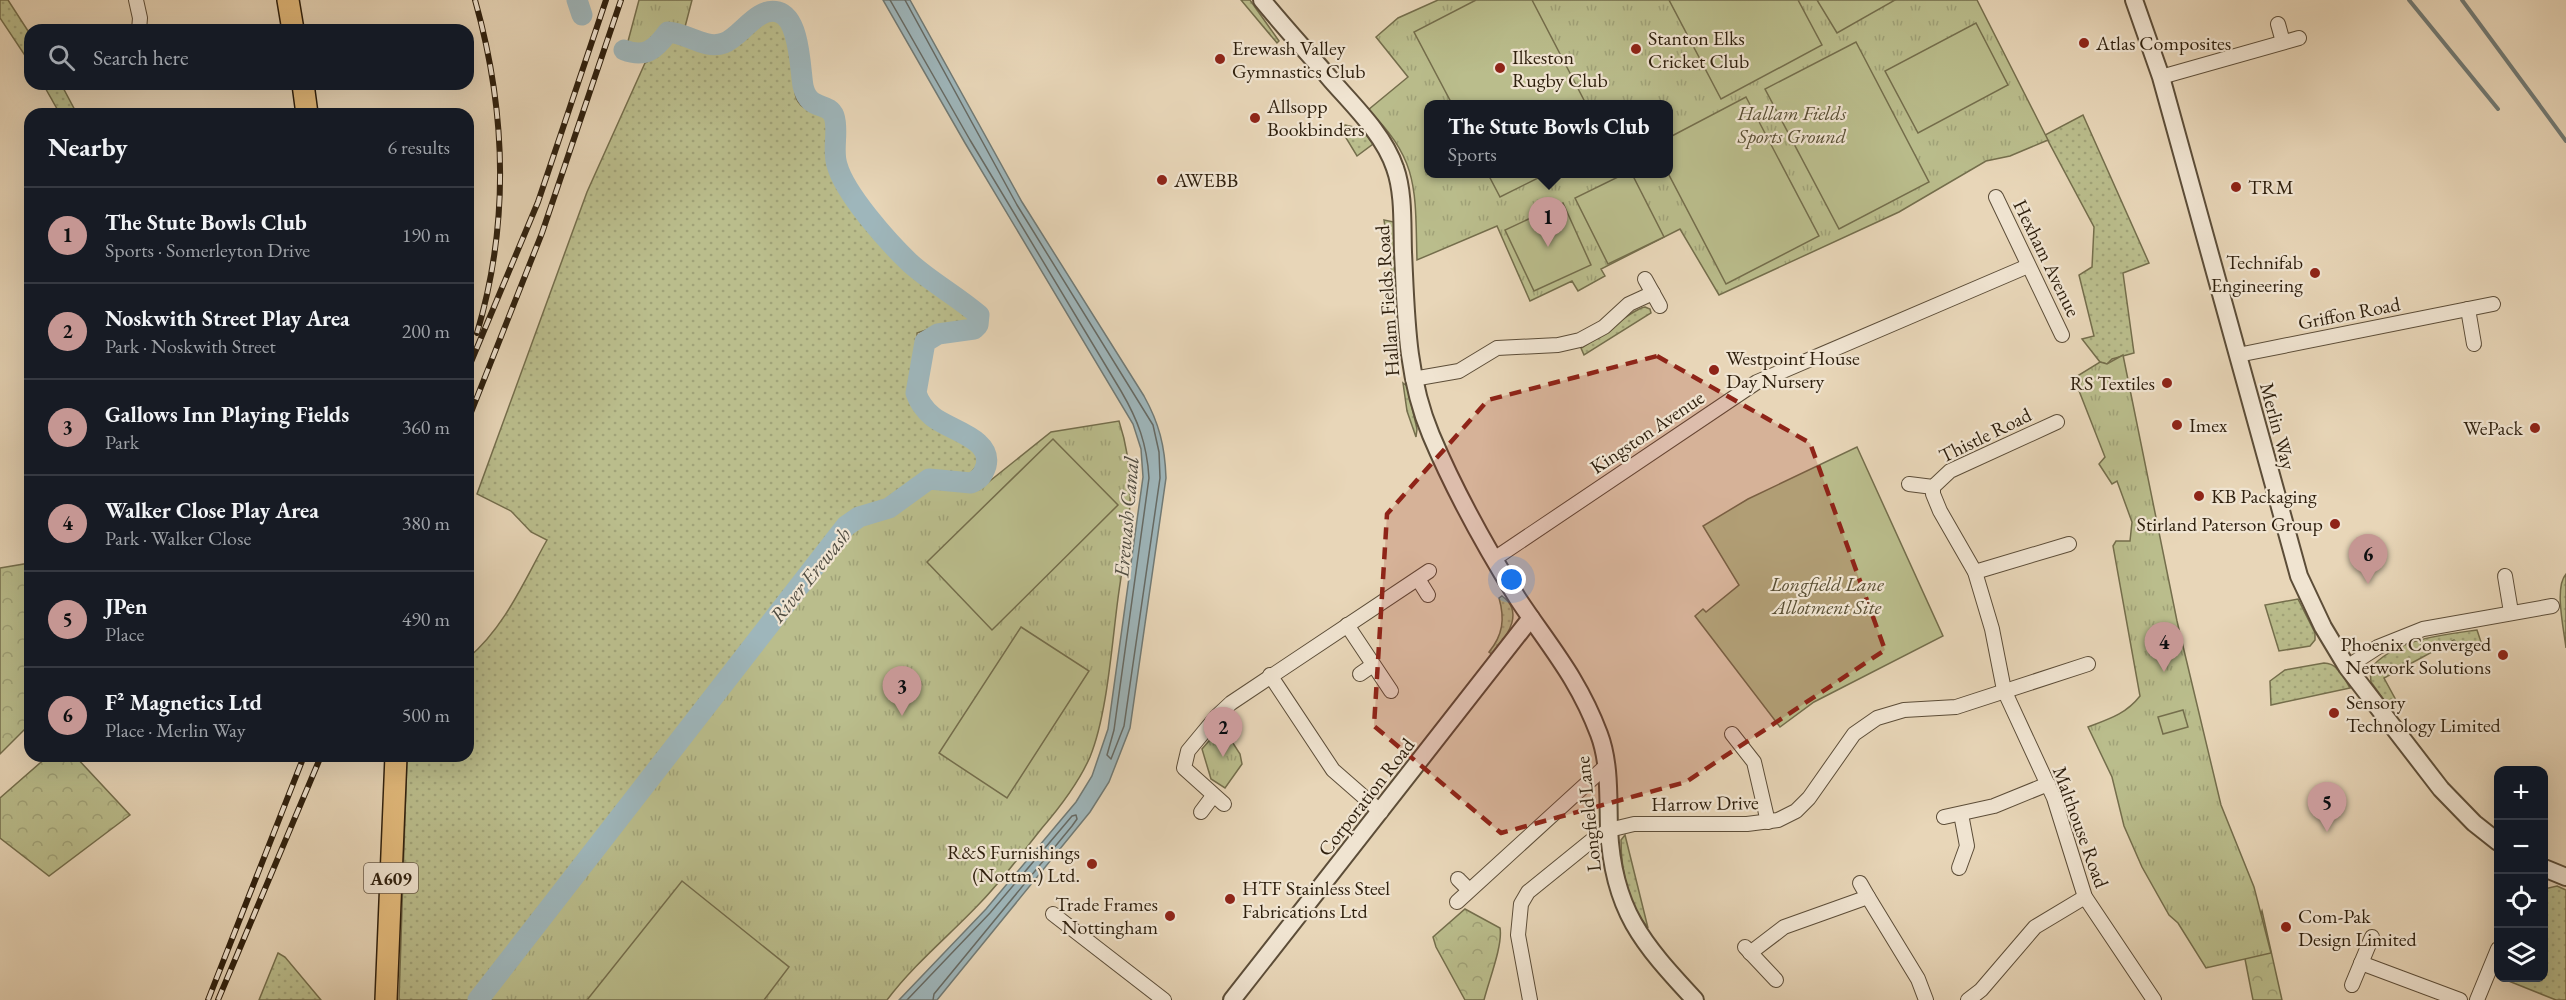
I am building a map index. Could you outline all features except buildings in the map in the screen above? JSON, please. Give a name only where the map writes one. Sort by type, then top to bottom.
[{"type":"main road","points":[[288,0],[293,24]]},
{"type":"main road","points":[[304,90],[306,108]]},
{"type":"main road","name":"A609","points":[[386,1000],[396,762]]},
{"type":"street","points":[[136,0],[140,24]]},
{"type":"street","name":"Hallam Fields Road","points":[[1262,0],[1374,130],[1394,164],[1401,206],[1407,345],[1421,411],[1465,508],[1531,618]]},
{"type":"street","name":"Merlin Way","points":[[2134,0],[2161,77],[2299,576],[2323,627],[2347,667],[2441,789],[2474,823],[2494,838]]},
{"type":"street","points":[[2278,24],[2283,42]]},
{"type":"street","points":[[2161,77],[2300,38]]},
{"type":"street","name":"Hexham Avenue","points":[[1996,197],[2062,335]]},
{"type":"street","name":"Kingston Avenue","points":[[1494,559],[1757,382],[2028,266]]},
{"type":"street","points":[[1413,379],[1460,371],[1497,348],[1558,345],[1580,340],[1605,327],[1629,304],[1656,299],[1645,279]]},
{"type":"street","name":"Griffon Road","points":[[2238,355],[2493,304]]},
{"type":"street","points":[[2468,309],[2474,344]]},
{"type":"street","name":"Thistle Road","points":[[2004,690],[1992,629],[1975,572],[1940,511],[1933,494],[1933,487],[1950,471],[2057,422]]},
{"type":"street","name":"Thistle Road","points":[[1909,484],[1933,487]]},
{"type":"street","points":[[1975,572],[2069,544]]},
{"type":"street","points":[[1201,812],[1219,800],[1186,773],[1184,764],[1186,756],[1223,710],[1270,675],[1423,575],[1428,595]]},
{"type":"street","points":[[2505,576],[2511,612]]},
{"type":"street","points":[[2347,667],[2378,647],[2422,629],[2552,606]]},
{"type":"street","name":"Longfield Lane","points":[[1531,618],[1581,689],[1601,738],[1606,765],[1609,830],[1614,873],[1629,915],[1649,951],[1695,1000]]},
{"type":"street","name":"Corporation Road","points":[[1232,1000],[1531,618]]},
{"type":"street","points":[[1347,625],[1391,691]]},
{"type":"street","name":"Harrow Drive","points":[[1609,830],[1651,823],[1768,822],[1796,811],[1819,786],[1854,734],[1877,718],[1904,710],[1956,707],[2088,664]]},
{"type":"street","points":[[1360,674],[1373,665]]},
{"type":"street","points":[[1270,675],[1333,770],[1381,812]]},
{"type":"street","name":"Malthouse Road","points":[[2004,690],[2012,712],[2058,808],[2085,897],[2154,1000]]},
{"type":"street","points":[[1732,734],[1754,762],[1768,822]]},
{"type":"street","points":[[1457,902],[1606,765]]},
{"type":"street","points":[[1944,817],[2010,801],[2048,784]]},
{"type":"street","points":[[1959,868],[1967,846],[1961,814]]},
{"type":"street","points":[[1530,1000],[1518,935],[1518,912],[1525,895],[1575,852],[1609,830]]},
{"type":"street","points":[[2548,870],[2566,877]]},
{"type":"street","points":[[1458,879],[1469,890]]},
{"type":"street","points":[[1860,883],[1918,979],[1926,1000]]},
{"type":"street","points":[[1776,980],[1747,950],[1784,927],[1868,897]]},
{"type":"street","points":[[1968,1000],[1981,990],[2035,927],[2085,897]]},
{"type":"street","points":[[1053,914],[1164,1000]]},
{"type":"street","points":[[2352,985],[2372,937]]},
{"type":"street","points":[[2477,1000],[2494,961]]},
{"type":"street","points":[[2361,963],[2460,1000]]},
{"type":"highlighted area","points":[[1657,356],[1810,443],[1885,650],[1686,782],[1501,833],[1374,726],[1387,514],[1488,400]]},
{"type":"green space","points":[[0,0],[8,0],[24,25],[24,54],[0,18]]},
{"type":"green space","points":[[639,0],[692,0],[685,27],[673,27],[659,31],[646,46],[639,50],[627,45]]},
{"type":"green space","points":[[1241,0],[1250,0],[1279,41],[1277,43]]},
{"type":"green space","name":"Hallam Fields Sports Ground","points":[[1438,0],[1977,0],[2048,140],[2010,156],[1986,161],[1899,212],[1719,295],[1680,229],[1601,269],[1605,276],[1578,291],[1572,281],[1530,301],[1497,226],[1417,260],[1414,196],[1406,161],[1385,128],[1368,110],[1408,77],[1376,37],[1398,18]]},
{"type":"green space","name":"Ilkeston Rugby Club","points":[[1476,0],[1532,0],[1584,100],[1450,100],[1414,32]]},
{"type":"green space","points":[[1669,0],[1798,0],[1822,45],[1721,99]]},
{"type":"green space","points":[[1817,0],[1895,0],[1837,33]]},
{"type":"green space","points":[[773,15],[785,22],[798,67],[795,86],[797,100],[809,110],[827,117],[830,123],[830,163],[843,194],[907,264],[973,318],[973,322],[968,326],[929,329],[917,333],[918,364],[911,398],[933,424],[968,441],[983,458],[970,474],[927,471],[890,501],[856,509],[847,514],[715,680],[688,721],[470,1000],[399,1000],[407,762],[474,762],[474,652],[503,618],[547,540],[531,532],[511,511],[477,494],[587,192],[645,63],[654,58],[670,36],[677,35],[715,52],[731,45],[765,18]]},
{"type":"green space","points":[[1976,23],[2008,85],[1918,133],[1885,71]]},
{"type":"green space","points":[[1856,42],[1929,182],[1839,229],[1765,89]]},
{"type":"green space","points":[[46,90],[64,90],[74,108],[57,108]]},
{"type":"green space","points":[[1746,97],[1819,236],[1726,284],[1671,178],[1673,178],[1673,135]]},
{"type":"green space","points":[[2083,115],[2149,263],[2123,273],[2134,353],[2112,359],[2107,364],[2100,362],[2082,339],[2094,336],[2079,275],[2092,267],[2094,227],[2045,135]]},
{"type":"green space","points":[[1345,125],[1362,129],[1373,144],[1357,156],[1340,128]]},
{"type":"green space","points":[[1490,178],[1538,178],[1500,197]]},
{"type":"green space","points":[[1616,178],[1634,178],[1664,237],[1608,264],[1575,198]]},
{"type":"green space","points":[[1563,203],[1591,265],[1534,291],[1505,230]]},
{"type":"green space","points":[[1384,220],[1394,222],[1398,314]]},
{"type":"green space","points":[[1645,307],[1650,309],[1651,313],[1584,355],[1581,348],[1632,313]]},
{"type":"green space","points":[[2123,355],[2177,621],[2221,805],[2254,887],[2271,953],[2206,968],[2178,923],[2169,915],[2142,867],[2124,826],[2112,777],[2088,727],[2123,712],[2140,696],[2113,546],[2116,541],[2130,541],[2132,522],[2117,481],[2112,484],[2099,464],[2105,457],[2074,378],[2100,362],[2107,364]]},
{"type":"green space","points":[[1403,383],[1407,386],[1417,429],[1416,437],[1407,411]]},
{"type":"green space","points":[[1119,421],[1129,465],[1130,506],[1109,676],[1101,719],[1090,757],[1069,794],[1005,875],[909,974],[887,1000],[487,1000],[854,525],[899,506],[933,483],[969,490],[981,488],[1051,432]]},
{"type":"green space","points":[[1053,439],[1118,505],[992,630],[927,562]]},
{"type":"green space","name":"Longfield Lane Allotment Site","points":[[1857,447],[1943,636],[1814,702],[1780,727],[1695,616],[1703,609],[1706,612],[1739,585],[1703,526],[1748,499]]},
{"type":"green space","points":[[24,564],[24,730],[0,754],[0,568]]},
{"type":"green space","points":[[2566,574],[2566,648],[2560,598],[2562,580]]},
{"type":"green space","points":[[1502,596],[1509,603],[1513,618],[1507,633],[1493,655],[1489,652],[1500,633],[1502,613],[1499,598]]},
{"type":"green space","points":[[2298,599],[2315,633],[2315,640],[2310,646],[2279,651],[2265,605]]},
{"type":"green space","points":[[1021,627],[1089,671],[1007,798],[939,753]]},
{"type":"green space","points":[[2477,630],[2481,642],[2463,651],[2454,640],[2384,678],[2397,702],[2389,707],[2371,682],[2370,669],[2392,651],[2419,640]]},
{"type":"green space","points":[[2324,663],[2337,668],[2350,688],[2271,705],[2270,681],[2285,670]]},
{"type":"green space","points":[[2183,710],[2188,727],[2163,734],[2158,717]]},
{"type":"green space","points":[[1222,726],[1240,754],[1242,764],[1225,788],[1211,779],[1202,749]]},
{"type":"green space","points":[[41,762],[81,762],[130,815],[49,876],[0,838],[0,798]]},
{"type":"green space","points":[[1625,835],[1648,928],[1635,908],[1624,875],[1621,840]]},
{"type":"green space","points":[[682,881],[789,967],[764,1000],[587,1000]]},
{"type":"green space","points":[[2557,886],[2566,890],[2566,1000],[2556,1000],[2511,982],[2548,982],[2548,888]]},
{"type":"green space","points":[[1465,909],[1500,928],[1498,953],[1484,1000],[1465,1000],[1436,947],[1433,937]]},
{"type":"green space","points":[[2262,911],[2282,1000],[2253,1000],[2245,959]]},
{"type":"green space","points":[[278,953],[285,957],[321,1000],[259,1000]]},
{"type":"water","points":[[883,0],[910,0],[1022,202],[1144,396],[1154,416],[1163,445],[1166,478],[1130,728],[1109,782],[1090,812],[937,1000],[899,1000],[986,909],[1076,802],[1092,776],[1108,729],[1143,477],[1141,449],[1133,424],[965,143]]},
{"type":"waterway","name":"River Erewash","points":[[577,0],[582,15]]},
{"type":"waterway","points":[[2409,0],[2498,109]]},
{"type":"waterway","points":[[2462,0],[2566,141]]},
{"type":"waterway","name":"River Erewash","points":[[478,1000],[846,526],[859,517],[889,508],[929,479],[971,483],[981,476],[986,466],[983,448],[968,436],[932,416],[916,393],[925,342],[938,334],[974,329],[978,325],[979,315],[910,263],[879,230],[849,190],[837,165],[834,116],[831,111],[810,100],[806,94],[798,44],[791,24],[785,16],[778,12],[763,13],[730,40],[717,45],[668,32],[659,44],[649,51],[638,53],[624,50]]},
{"type":"railway","points":[[475,0],[493,83],[500,166],[495,250],[488,291],[477,333]]},
{"type":"railway","points":[[474,355],[538,202],[606,0]]},
{"type":"railway","points":[[474,405],[542,233],[621,0]]},
{"type":"railway","points":[[208,1000],[302,762]]},
{"type":"railway","points":[[218,1000],[318,762]]},
{"type":"place","name":"Atlas Composites","points":[[2084,43]]},
{"type":"place","name":"Stanton Elks Cricket Club","points":[[1636,49]]},
{"type":"place","name":"Erewash Valley Gymnastics Club","points":[[1220,59]]},
{"type":"place","name":"Ilkeston Rugby Club","points":[[1500,68]]},
{"type":"place","name":"Allsopp Bookbinders","points":[[1255,118]]},
{"type":"place","name":"AWEBB","points":[[1162,180]]},
{"type":"place","name":"TRM","points":[[2236,187]]},
{"type":"place","name":"The Stute Bowls Club","points":[[1548,247]]},
{"type":"place","name":"Technifab Engineering","points":[[2315,273]]},
{"type":"place","name":"Westpoint House Day Nursery","points":[[1714,370]]},
{"type":"place","name":"RS Textiles","points":[[2167,383]]},
{"type":"place","name":"Imex","points":[[2177,425]]},
{"type":"place","name":"WePack","points":[[2535,428]]},
{"type":"place","name":"KB Packaging","points":[[2199,496]]},
{"type":"place","name":"Stirland Paterson Group","points":[[2335,524]]},
{"type":"place","name":"F² Magnetics Ltd","points":[[2368,584]]},
{"type":"place","name":"Phoenix Converged Network Solutions","points":[[2503,655]]},
{"type":"place","name":"Walker Close Play Area","points":[[2164,672]]},
{"type":"place","name":"Sensory Technology Limited","points":[[2334,713]]},
{"type":"place","name":"Gallows Inn Playing Fields","points":[[902,716]]},
{"type":"place","name":"Noskwith Street Play Area","points":[[1223,757]]},
{"type":"place","name":"JPen","points":[[2327,832]]},
{"type":"place","name":"R&S Furnishings (Nottm.) Ltd.","points":[[1092,864]]},
{"type":"place","name":"HTF Stainless Steel Fabrications Ltd","points":[[1230,899]]},
{"type":"place","name":"Trade Frames Nottingham","points":[[1170,916]]},
{"type":"place","name":"Com-Pak Design Limited","points":[[2286,927]]},
{"type":"water label","name":"Erewash Canal","points":[[1126,517]]}]
